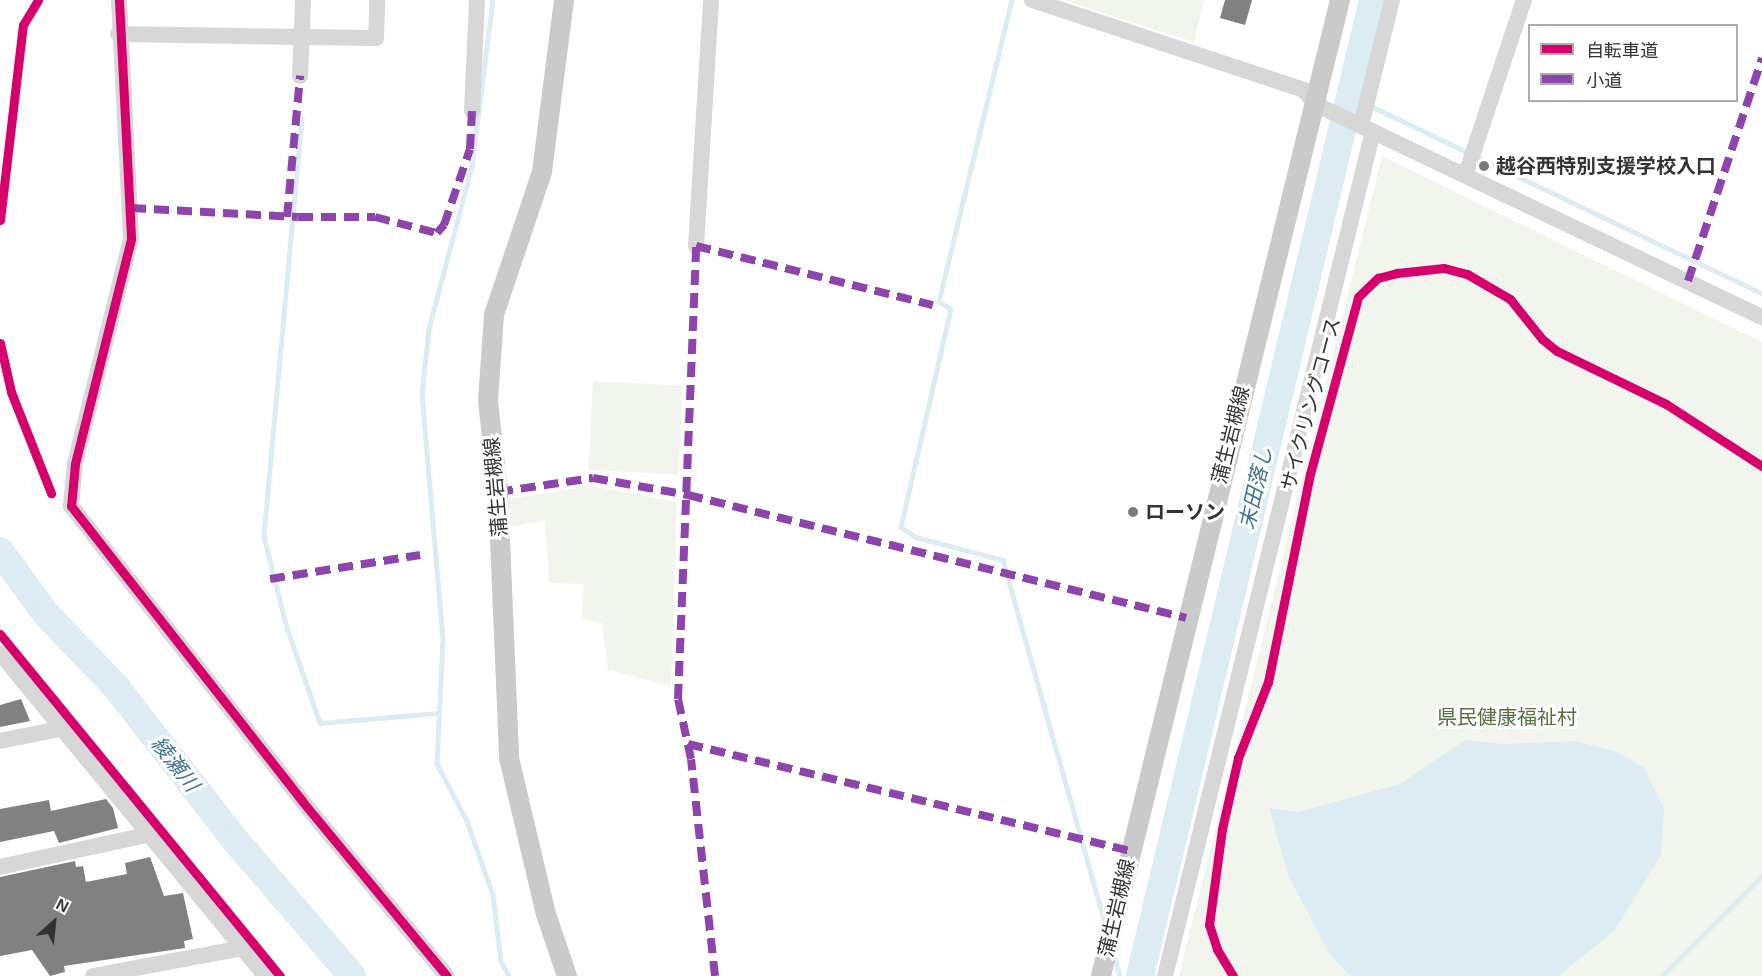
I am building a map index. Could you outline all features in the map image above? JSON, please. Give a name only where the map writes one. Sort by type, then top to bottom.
[{"type":"main road","name":"蒲生岩槻線","points":[[564,0],[542,172],[494,315],[488,401],[498,492],[509,758],[546,914],[567,976]]},
{"type":"main road","name":"蒲生岩槻線","points":[[1101,976],[1340,0]]},
{"type":"street","points":[[119,0],[118,34],[131,239],[75,464],[71,506],[296,794],[447,976]]},
{"type":"street","points":[[300,76],[303,0]]},
{"type":"street","points":[[118,34],[376,38],[377,0]]},
{"type":"street","points":[[472,111],[477,0]]},
{"type":"street","points":[[696,246],[711,0]]},
{"type":"street","points":[[1032,0],[1304,90],[1315,104],[1762,317]]},
{"type":"street","points":[[1165,976],[1367,128],[1392,0]]},
{"type":"street","points":[[1466,174],[1524,0]]},
{"type":"street","points":[[0,653],[59,729],[265,976]]},
{"type":"street","points":[[0,741],[59,729]]},
{"type":"street","points":[[0,867],[147,835]]},
{"type":"street","points":[[93,976],[243,948]]},
{"type":"green space","points":[[1064,0],[1204,0],[1194,42]]},
{"type":"green space","name":"県民健康福祉村","points":[[1382,156],[1762,342],[1762,976],[1179,976]]},
{"type":"green space","points":[[593,381],[683,386],[678,475],[588,470]]},
{"type":"green space","points":[[592,486],[677,502],[671,686],[608,670],[602,623],[581,618],[584,584],[549,583],[545,520],[511,527],[509,499]]},
{"type":"shaded area","points":[[1465,740],[1503,744],[1575,741],[1617,752],[1644,768],[1664,809],[1661,855],[1614,931],[1559,976],[1350,976],[1329,953],[1288,875],[1269,808],[1298,812],[1400,784]]},
{"type":"building","points":[[1225,0],[1252,0],[1245,25],[1220,18]]},
{"type":"building","points":[[21,699],[30,721],[0,727],[0,705]]},
{"type":"building","points":[[106,799],[113,808],[118,828],[59,843],[54,831],[0,842],[0,809],[49,800],[51,811]]},
{"type":"building","points":[[150,857],[164,896],[183,893],[193,939],[184,941],[185,948],[64,966],[65,972],[50,976],[32,950],[0,956],[0,877],[75,861],[76,867],[83,866],[86,882],[127,874],[125,863]]},
{"type":"waterway","points":[[493,0],[472,167],[429,329],[422,394],[443,641],[437,764],[467,821],[493,895],[501,961],[509,976]]},
{"type":"waterway","points":[[1012,0],[939,301],[951,309],[901,527],[916,537],[1003,560],[1106,926]]},
{"type":"waterway","name":"末田落し","points":[[1140,976],[1373,0]]},
{"type":"waterway","points":[[1350,93],[1362,101]]},
{"type":"waterway","points":[[1369,105],[1762,293]]},
{"type":"waterway","points":[[302,118],[264,536],[287,628],[320,723],[439,713]]},
{"type":"waterway","name":"綾瀬川","points":[[0,551],[46,614],[116,687],[235,840],[352,976]]},
{"type":"waterway","points":[[1662,976],[1762,876]]},
{"type":"waterway","points":[[1114,954],[1120,976]]},
{"type":"marked path","points":[[1688,281],[1762,58]]},
{"type":"marked path","points":[[287,217],[300,76]]},
{"type":"marked path","points":[[131,208],[298,217],[375,217],[437,233],[444,225],[470,149],[472,111]]},
{"type":"marked path","points":[[715,976],[691,759],[678,699],[696,246],[933,305]]},
{"type":"marked path","points":[[498,492],[593,478],[688,495],[1186,618]]},
{"type":"marked path","points":[[270,579],[420,555]]},
{"type":"marked path","points":[[688,744],[1131,851]]},
{"type":"cycle path","points":[[0,220],[23,25],[38,0]]},
{"type":"cycle path","points":[[119,0],[131,239],[75,464],[71,506],[302,801],[447,976]]},
{"type":"cycle path","name":"サイクリングコース","points":[[1233,976],[1217,949],[1209,925],[1222,829],[1238,758],[1268,682],[1310,474],[1358,297],[1378,278],[1397,273],[1444,268],[1467,274],[1510,299],[1542,339],[1557,351],[1666,404],[1762,466]]},
{"type":"cycle path","points":[[0,343],[11,392],[51,493]]},
{"type":"cycle path","points":[[0,634],[280,976]]},
{"type":"place","name":"越谷西特別支援学校入口","points":[[1484,166]]},
{"type":"place","name":"ローソン","points":[[1133,512]]}]
